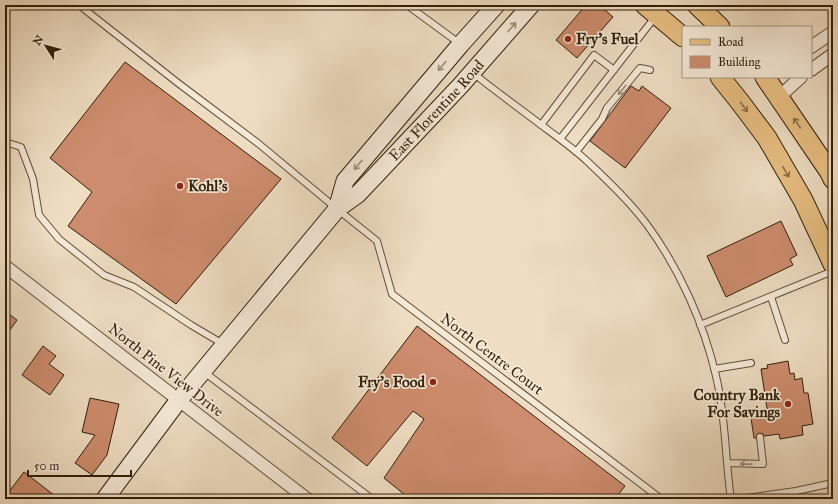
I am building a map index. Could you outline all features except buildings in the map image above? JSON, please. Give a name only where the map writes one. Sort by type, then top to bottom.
[{"type":"main road","points":[[697,5],[719,26]]},
{"type":"main road","points":[[651,10],[682,36]]},
{"type":"main road","points":[[721,78],[767,138],[803,200],[833,264]]},
{"type":"main road","points":[[772,83],[833,179]]},
{"type":"street","name":"East Florentine Road","points":[[337,209],[344,181],[496,5]]},
{"type":"street","name":"East Florentine Road","points":[[105,499],[178,401],[337,209],[358,194],[472,72],[531,5]]},
{"type":"street","points":[[812,46],[833,32]]},
{"type":"street","points":[[812,69],[833,54]]},
{"type":"street","points":[[772,83],[796,78]]},
{"type":"street","name":"North Pine View Drive","points":[[5,266],[178,401],[307,499]]},
{"type":"lane","name":"North Centre Court","points":[[79,5],[178,83],[260,144],[377,241],[392,294],[661,499]]},
{"type":"lane","points":[[407,5],[461,44]]},
{"type":"lane","points":[[560,139],[614,70],[651,10]]},
{"type":"lane","points":[[541,125],[594,54],[614,70]]},
{"type":"lane","points":[[576,152],[602,119],[607,108],[640,68],[650,70]]},
{"type":"lane","points":[[472,72],[587,161],[624,198],[648,226],[669,260],[687,295],[700,326],[714,369],[725,426],[731,499]]},
{"type":"lane","points":[[5,142],[21,147],[33,180],[39,215],[59,239],[104,276],[134,287],[224,345]]},
{"type":"lane","points":[[700,326],[833,271]]},
{"type":"lane","points":[[771,297],[785,340]]},
{"type":"lane","points":[[714,369],[751,362]]},
{"type":"lane","points":[[203,370],[372,499]]},
{"type":"lane","points":[[728,463],[763,464],[760,437]]},
{"type":"lane","points":[[740,499],[796,491],[833,483]]},
{"type":"place","name":"Fry's Fuel","points":[[568,39]]},
{"type":"place","name":"Kohl's","points":[[180,186]]},
{"type":"place","name":"Fry's Food","points":[[433,382]]},
{"type":"place","name":"Country Bank For Savings","points":[[788,404]]}]
